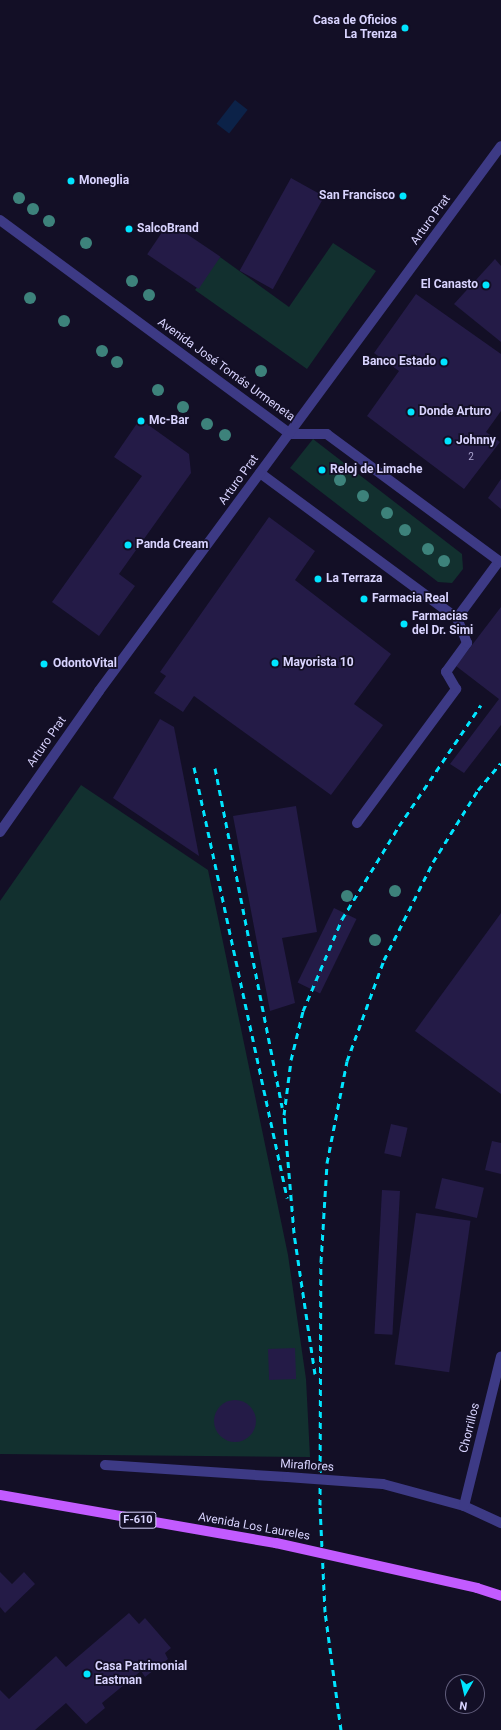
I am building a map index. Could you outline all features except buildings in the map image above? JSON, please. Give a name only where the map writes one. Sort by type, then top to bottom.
[{"type":"main road","name":"Avenida Los Laureles","points":[[0,1495],[276,1543],[477,1588],[501,1596]]},
{"type":"street","name":"Arturo Prat","points":[[0,832],[99,691],[501,146]]},
{"type":"street","name":"Avenida José Tomás Urmeneta","points":[[0,220],[290,434],[327,434],[500,560],[457,618]]},
{"type":"street","points":[[260,473],[457,618],[467,643],[446,672],[456,689],[357,823]]},
{"type":"street","name":"Chorrillos","points":[[464,1506],[501,1357]]},
{"type":"street","name":"Miraflores","points":[[105,1466],[383,1484],[464,1506],[501,1523]]},
{"type":"green space","points":[[333,243],[376,271],[307,369],[195,290],[220,257],[289,307]]},
{"type":"green space","points":[[313,439],[462,554],[463,569],[452,583],[438,582],[290,468]]},
{"type":"green space","points":[[81,785],[208,870],[288,1255],[306,1379],[310,1457],[0,1454],[0,901]]},
{"type":"water","points":[[235,100],[248,110],[229,133],[217,124]]},
{"type":"railway","points":[[315,1374],[294,1233],[284,1115],[291,1060],[303,1011],[342,919],[399,826],[481,705]]},
{"type":"railway","points":[[341,1730],[325,1612],[320,1505],[321,1262],[327,1163],[347,1061],[384,960],[433,862],[478,790],[501,763]]},
{"type":"railway","points":[[194,767],[287,1198]]},
{"type":"railway","points":[[215,768],[282,1107]]},
{"type":"place","name":"Casa de Oficios La Trenza","points":[[405,28]]},
{"type":"place","name":"Moneglia","points":[[71,181]]},
{"type":"place","name":"San Francisco","points":[[403,196]]},
{"type":"place","name":"SalcoBrand","points":[[129,229]]},
{"type":"place","name":"El Canasto","points":[[486,285]]},
{"type":"place","name":"Banco Estado","points":[[444,362]]},
{"type":"place","name":"Donde Arturo","points":[[411,412]]},
{"type":"place","name":"Mc-Bar","points":[[141,421]]},
{"type":"place","name":"Johnny","points":[[448,441]]},
{"type":"place","name":"Reloj de Limache","points":[[322,470]]},
{"type":"place","name":"Panda Cream","points":[[128,545]]},
{"type":"place","name":"La Terraza","points":[[318,579]]},
{"type":"place","name":"Farmacia Real","points":[[364,599]]},
{"type":"place","name":"Farmacias del Dr. Simi","points":[[404,624]]},
{"type":"place","name":"Mayorista 10","points":[[275,663]]},
{"type":"place","name":"OdontoVital","points":[[44,664]]},
{"type":"place","name":"Casa Patrimonial Eastman","points":[[87,1674]]}]
